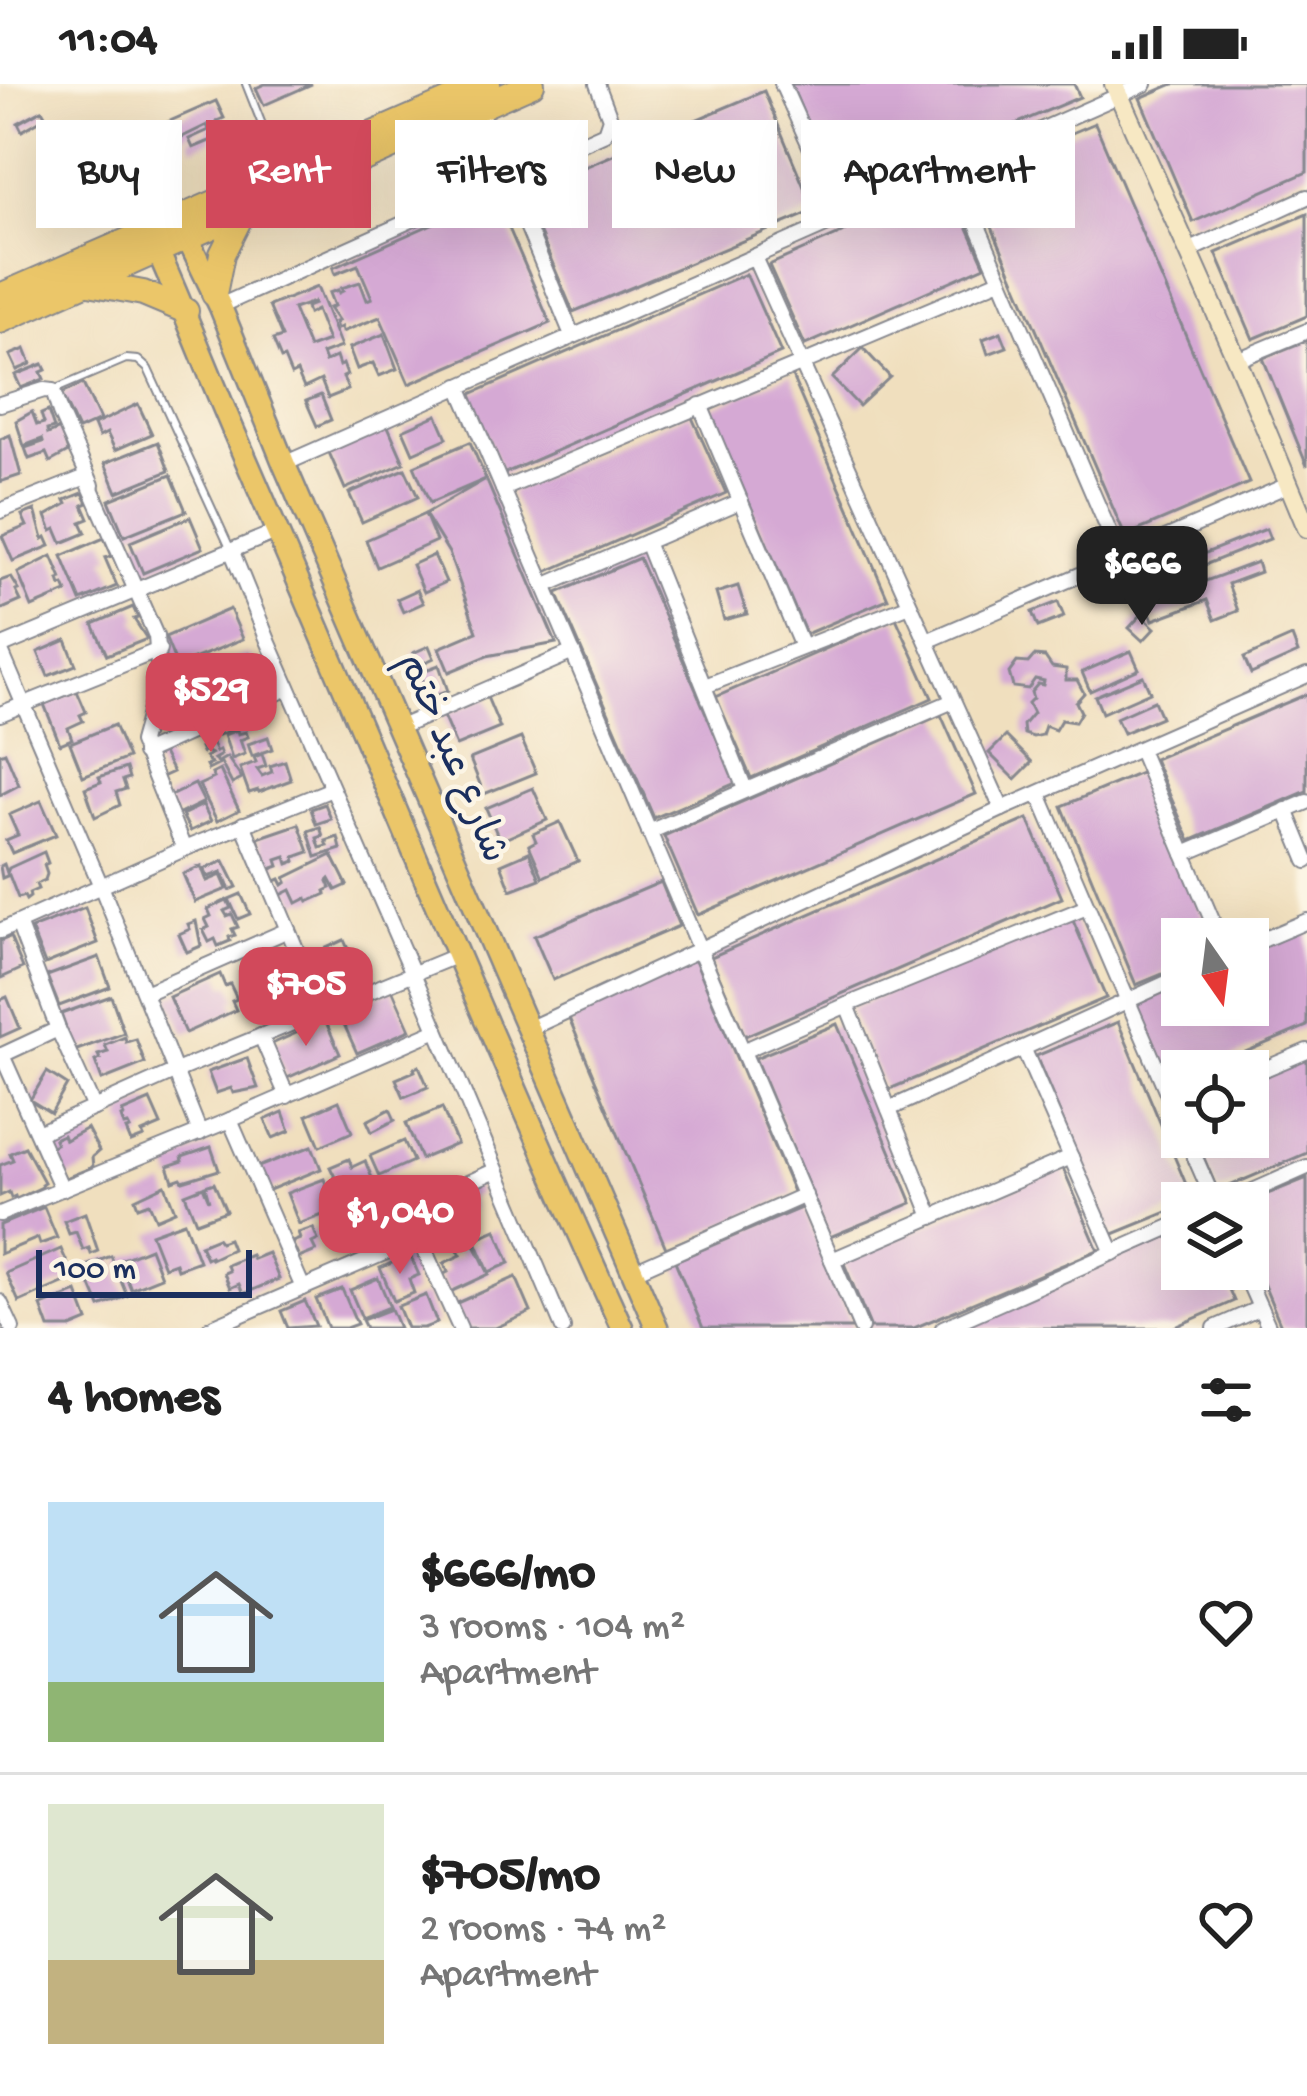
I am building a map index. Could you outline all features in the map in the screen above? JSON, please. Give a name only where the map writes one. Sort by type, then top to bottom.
[{"type":"highway","points":[[371,139],[483,96],[532,84]]},
{"type":"highway","points":[[371,150],[483,96]]},
{"type":"highway","points":[[0,321],[87,282],[206,215]]},
{"type":"highway","points":[[183,228],[206,222]]},
{"type":"highway","points":[[217,300],[222,254],[235,228]]},
{"type":"highway","points":[[0,282],[68,254],[154,241]]},
{"type":"highway","points":[[0,296],[92,254]]},
{"type":"highway","points":[[87,282],[143,293],[186,311]]},
{"type":"main road","name":"شارع عبد ختم","points":[[183,228],[653,1320]]},
{"type":"main road","name":"شارع عبد ختم","points":[[154,241],[621,1326]]},
{"type":"main road","points":[[621,1326],[653,1320]]},
{"type":"street","points":[[588,142],[605,134],[610,118],[597,84]]},
{"type":"street","points":[[782,84],[801,126]]},
{"type":"street","points":[[1054,120],[1116,89],[1145,84]]},
{"type":"street","points":[[1116,89],[1307,528]]},
{"type":"street","points":[[1188,251],[1307,197]]},
{"type":"street","points":[[217,300],[395,226]]},
{"type":"street","points":[[528,228],[572,335]]},
{"type":"street","points":[[284,464],[820,228]]},
{"type":"street","points":[[978,228],[1120,556]]},
{"type":"street","points":[[754,257],[1002,809]]},
{"type":"street","points":[[503,489],[1000,280]]},
{"type":"street","points":[[1237,360],[1307,331]]},
{"type":"street","points":[[459,386],[862,1328]]},
{"type":"street","points":[[0,404],[53,391],[150,617],[159,650],[159,677],[142,733],[144,753],[184,849]]},
{"type":"street","points":[[700,405],[802,647]]},
{"type":"street","points":[[0,511],[86,477],[105,517]]},
{"type":"street","points":[[926,641],[1288,485]]},
{"type":"street","points":[[544,586],[742,500]]},
{"type":"street","points":[[200,1133],[0,648],[278,531]]},
{"type":"street","points":[[646,542],[745,789]]},
{"type":"street","points":[[232,552],[562,1328]]},
{"type":"street","points":[[705,686],[910,604]]},
{"type":"street","points":[[0,714],[159,650]]},
{"type":"street","points":[[398,728],[573,652]]},
{"type":"street","points":[[526,1030],[1002,809],[1307,675]]},
{"type":"street","points":[[144,753],[288,688]]},
{"type":"street","points":[[650,832],[953,701]]},
{"type":"street","points":[[1140,750],[1211,918]]},
{"type":"street","points":[[0,931],[332,789]]},
{"type":"street","points":[[1039,794],[1161,1071]]},
{"type":"street","points":[[1184,854],[1307,802]]},
{"type":"street","points":[[1286,810],[1307,861]]},
{"type":"street","points":[[243,824],[322,1010]]},
{"type":"street","points":[[743,1051],[1088,907]]},
{"type":"street","points":[[1269,937],[1307,921]]},
{"type":"street","points":[[18,923],[94,1108]]},
{"type":"street","points":[[145,993],[288,930]]},
{"type":"street","points":[[38,1133],[458,955]]},
{"type":"street","points":[[889,1109],[1161,986]]},
{"type":"street","points":[[848,1005],[932,1216]]},
{"type":"street","points":[[58,1028],[1,1056],[62,1189]]},
{"type":"street","points":[[0,1214],[437,1030]]},
{"type":"street","points":[[261,1036],[287,1096]]},
{"type":"street","points":[[1024,1050],[1113,1253]]},
{"type":"street","points":[[1269,1067],[1307,1051]]},
{"type":"street","points":[[230,1120],[303,1288]]},
{"type":"street","points":[[832,1260],[1071,1156]]},
{"type":"street","points":[[1269,1184],[1307,1167]]},
{"type":"street","points":[[458,1327],[410,1214],[496,1170]]},
{"type":"street","points":[[632,1272],[805,1196]]},
{"type":"street","points":[[943,1328],[1161,1231]]},
{"type":"street","points":[[210,1328],[419,1238]]},
{"type":"street","points":[[1252,1290],[1269,1328]]},
{"type":"street","points":[[0,1302],[12,1328]]},
{"type":"street","points":[[1215,1328],[1260,1308]]},
{"type":"lane","points":[[246,84],[260,120]]},
{"type":"lane","points":[[53,391],[126,359],[138,360],[148,369],[232,552]]},
{"type":"building","points":[[312,84],[264,105],[256,88]]},
{"type":"building","points":[[791,84],[1074,84],[1080,97],[1025,120],[806,120]]},
{"type":"building","points":[[1173,84],[1307,84],[1307,172],[1193,222],[1140,98]]},
{"type":"building","points":[[764,91],[776,120],[695,120]]},
{"type":"building","points":[[216,101],[224,118],[206,120],[206,125],[182,137],[182,120],[172,120]]},
{"type":"building","points":[[42,110],[46,117],[22,131],[18,123]]},
{"type":"building","points":[[777,122],[801,180],[801,216],[777,227]]},
{"type":"building","points":[[1095,123],[1249,483],[1125,536],[992,228],[1075,228],[1075,131]]},
{"type":"building","points":[[206,131],[206,143],[193,148],[189,139]]},
{"type":"building","points":[[612,155],[612,228],[773,228],[573,312],[538,228],[588,228],[588,165]]},
{"type":"building","points":[[1307,214],[1307,316],[1253,339],[1216,253]]},
{"type":"building","points":[[423,228],[509,228],[550,323],[409,384],[380,317],[342,332],[341,327],[337,329],[329,293],[360,282],[367,300],[372,298],[358,265],[335,274],[333,268]]},
{"type":"building","points":[[853,228],[968,228],[985,266],[805,345],[769,265]]},
{"type":"building","points":[[746,274],[781,353],[503,474],[469,395]]},
{"type":"building","points":[[317,287],[341,347],[322,354],[325,362],[336,357],[339,366],[343,364],[348,390],[328,398],[321,380],[304,388],[297,372],[291,375],[273,340],[282,337],[269,306]],"holes":[[[314,304],[306,307],[308,314],[316,310],[328,341],[309,348],[293,309]]]},
{"type":"building","points":[[1001,332],[1007,347],[988,354],[983,339]]},
{"type":"building","points":[[384,334],[397,369],[379,376],[373,363],[357,369],[349,348]]},
{"type":"building","points":[[1307,340],[1307,466],[1263,358]]},
{"type":"building","points":[[863,348],[890,377],[859,406],[832,378]]},
{"type":"building","points":[[25,349],[31,364],[17,370],[10,355]]},
{"type":"building","points":[[43,364],[44,379],[21,388],[15,375]]},
{"type":"building","points":[[791,374],[888,599],[806,634],[709,409]]},
{"type":"building","points":[[83,384],[100,420],[78,430],[61,394]]},
{"type":"building","points":[[321,395],[331,420],[317,426],[306,401]]},
{"type":"building","points":[[138,404],[152,434],[115,450],[107,433],[99,437],[94,425]]},
{"type":"building","points":[[48,411],[54,428],[48,434],[60,429],[68,452],[50,462],[46,453],[29,459],[25,448],[42,439],[24,446],[16,421],[32,412],[37,425],[44,423],[41,414]]},
{"type":"building","points":[[690,413],[726,493],[546,572],[510,492]]},
{"type":"building","points":[[437,415],[447,438],[413,453],[403,430]]},
{"type":"building","points":[[387,424],[404,463],[345,489],[328,450]]},
{"type":"building","points":[[10,435],[21,475],[0,482],[0,439]]},
{"type":"building","points":[[158,442],[169,471],[117,492],[105,463]]},
{"type":"building","points":[[470,442],[486,479],[430,503],[414,466]]},
{"type":"building","points":[[405,469],[418,497],[362,522],[349,493]]},
{"type":"building","points":[[171,475],[186,511],[124,536],[109,500]]},
{"type":"building","points":[[486,479],[556,643],[487,656],[449,672],[439,648],[477,632],[449,553],[425,514]]},
{"type":"building","points":[[83,493],[88,503],[83,505],[89,519],[81,522],[86,533],[62,543],[46,516]]},
{"type":"building","points":[[35,510],[43,539],[50,546],[13,561],[2,536],[27,526],[22,515]]},
{"type":"building","points":[[425,514],[436,541],[377,567],[366,540]]},
{"type":"building","points":[[190,517],[203,548],[143,573],[130,542]]},
{"type":"building","points":[[1266,529],[1270,539],[1202,566],[1198,556]]},
{"type":"building","points":[[104,538],[112,556],[105,558],[117,586],[81,601],[62,556]]},
{"type":"building","points":[[434,555],[446,582],[424,592],[412,565]]},
{"type":"building","points":[[52,556],[67,592],[32,607],[18,573]]},
{"type":"building","points":[[639,558],[736,783],[654,818],[557,593]]},
{"type":"building","points":[[1257,562],[1260,572],[1228,584],[1238,611],[1215,620],[1207,600],[1153,620],[1146,603]]},
{"type":"building","points":[[11,577],[21,601],[0,610],[0,581]]},
{"type":"building","points":[[738,586],[747,614],[724,620],[716,593]]},
{"type":"building","points":[[417,590],[423,603],[403,612],[397,599]]},
{"type":"building","points":[[1058,602],[1064,617],[1038,627],[1032,612]]},
{"type":"building","points":[[133,607],[138,618],[134,619],[147,639],[107,655],[93,624]]},
{"type":"building","points":[[230,609],[243,639],[177,666],[165,637]]},
{"type":"building","points":[[1141,615],[1155,628],[1143,641],[1129,628]]},
{"type":"building","points":[[896,618],[932,698],[751,778],[716,697]]},
{"type":"building","points":[[1292,637],[1298,653],[1251,674],[1244,658]]},
{"type":"building","points":[[66,640],[76,665],[48,676],[38,652]]},
{"type":"building","points":[[429,646],[434,658],[419,665],[413,653]]},
{"type":"building","points":[[1131,651],[1139,669],[1090,691],[1082,672]]},
{"type":"building","points":[[249,654],[262,687],[200,712],[187,678]]},
{"type":"building","points":[[1034,656],[1066,669],[1066,680],[1077,680],[1084,693],[1076,702],[1081,712],[1075,722],[1061,720],[1055,730],[1045,726],[1042,735],[1033,737],[1024,734],[1023,725],[1033,713],[1028,703],[1031,692],[1044,681],[1035,679],[1028,689],[1013,687],[1009,673],[1017,662],[1028,663]]},
{"type":"building","points":[[439,665],[448,691],[429,698],[420,672]]},
{"type":"building","points":[[1143,676],[1150,692],[1102,713],[1095,696]]},
{"type":"building","points":[[77,691],[86,712],[80,715],[83,721],[68,728],[72,739],[60,744],[44,704]]},
{"type":"building","points":[[1307,694],[1307,791],[1190,841],[1154,759]]},
{"type":"building","points":[[487,697],[500,728],[456,746],[443,716]]},
{"type":"building","points":[[1154,701],[1161,717],[1123,733],[1116,718]]},
{"type":"building","points":[[273,706],[275,715],[263,720],[262,716],[219,735],[215,727],[257,709]]},
{"type":"building","points":[[941,715],[976,794],[698,915],[664,836]]},
{"type":"building","points":[[114,725],[128,758],[83,776],[70,743]]},
{"type":"building","points":[[237,730],[248,737],[240,740],[245,754],[232,759],[224,735]]},
{"type":"building","points":[[1006,736],[1032,762],[1015,779],[989,753]]},
{"type":"building","points":[[268,737],[272,749],[252,756],[248,744]]},
{"type":"building","points":[[521,738],[536,773],[484,794],[470,759]]},
{"type":"building","points":[[211,741],[221,755],[214,759],[220,764],[208,770],[211,764],[205,757],[211,754],[200,748]]},
{"type":"building","points":[[5,752],[19,785],[0,795],[0,754]]},
{"type":"building","points":[[163,753],[173,772],[162,777],[153,758]]},
{"type":"building","points":[[262,754],[266,766],[257,769],[262,776],[272,772],[270,766],[285,761],[291,780],[249,793],[240,768]]},
{"type":"building","points":[[227,757],[242,779],[232,784],[220,761]]},
{"type":"building","points":[[126,768],[126,789],[116,792],[120,805],[95,817],[85,788],[101,782],[99,777]]},
{"type":"building","points":[[220,770],[239,810],[217,821],[199,785]]},
{"type":"building","points":[[1143,772],[1204,918],[1161,918],[1161,975],[1136,985],[1062,806]]},
{"type":"building","points":[[195,784],[204,802],[175,816],[166,798]]},
{"type":"building","points":[[533,788],[547,820],[500,841],[486,808]]},
{"type":"building","points":[[41,801],[56,835],[12,853],[6,840],[18,835],[9,815]]},
{"type":"building","points":[[325,804],[331,819],[316,824],[311,809]]},
{"type":"building","points":[[203,805],[211,821],[190,831],[182,815]]},
{"type":"building","points":[[1028,819],[1062,898],[745,1036],[711,957]]},
{"type":"building","points":[[560,822],[578,861],[543,877],[529,845],[536,841],[533,834]]},
{"type":"building","points":[[299,824],[309,852],[288,864],[286,857],[277,860],[279,866],[268,870],[258,838]]},
{"type":"building","points":[[320,827],[320,848],[338,837],[341,849],[316,857],[308,831]]},
{"type":"building","points":[[44,852],[48,863],[45,880],[36,884],[38,889],[26,900],[18,898],[9,875],[2,878],[0,866],[4,864],[7,873]]},
{"type":"building","points":[[529,852],[540,879],[511,890],[501,864]]},
{"type":"building","points":[[332,855],[347,885],[336,890],[330,879],[326,894],[308,902],[307,898],[297,903],[291,890],[281,895],[275,881],[280,879],[283,885],[285,878]]},
{"type":"building","points":[[224,861],[237,887],[230,890],[222,872],[208,877],[204,869]]},
{"type":"building","points":[[201,866],[207,881],[221,875],[227,889],[195,902],[183,874]]},
{"type":"building","points":[[661,882],[679,926],[553,980],[534,936]]},
{"type":"building","points":[[241,894],[250,914],[238,919],[229,899]]},
{"type":"building","points":[[227,900],[231,908],[224,911],[227,916],[232,914],[238,927],[232,929],[235,935],[230,941],[218,946],[215,939],[209,942],[203,930],[209,927],[205,919],[211,916],[208,909]]},
{"type":"building","points":[[85,908],[98,943],[45,964],[31,929]]},
{"type":"building","points":[[1071,916],[1106,998],[885,1091],[850,1009]]},
{"type":"building","points":[[196,921],[201,946],[187,952],[179,934]]},
{"type":"building","points":[[1307,928],[1307,1026],[1250,1050],[1161,1050],[1161,1063],[1135,1001],[1161,990],[1161,1026],[1269,1026],[1269,945]]},
{"type":"building","points":[[10,937],[23,968],[1,978],[0,941]]},
{"type":"building","points":[[344,940],[358,971],[318,989],[304,958]]},
{"type":"building","points":[[99,957],[110,987],[59,1006],[47,976]]},
{"type":"building","points":[[695,960],[794,1194],[666,1248],[567,1013]]},
{"type":"building","points":[[220,974],[237,999],[232,1001],[236,1010],[185,1033],[169,997]]},
{"type":"building","points":[[392,989],[410,1030],[357,1053],[339,1013]]},
{"type":"building","points":[[111,996],[124,1033],[74,1051],[61,1014]]},
{"type":"building","points":[[7,997],[20,1028],[0,1037],[0,1000]]},
{"type":"building","points":[[325,1020],[340,1054],[287,1078],[272,1044]]},
{"type":"building","points":[[1118,1022],[1161,1125],[1161,1158],[1175,1158],[1185,1182],[1161,1182],[1161,1215],[1111,1235],[1036,1056]]},
{"type":"building","points":[[837,1024],[912,1203],[830,1237],[755,1058]]},
{"type":"building","points":[[125,1037],[126,1042],[136,1039],[145,1063],[102,1080],[95,1061],[98,1055],[108,1052],[105,1045]]},
{"type":"building","points":[[1307,1056],[1307,1153],[1239,1182],[1214,1182],[1204,1158],[1269,1158],[1269,1072]]},
{"type":"building","points":[[247,1058],[258,1088],[216,1093],[208,1072]]},
{"type":"building","points":[[419,1066],[428,1087],[404,1097],[396,1079]]},
{"type":"building","points":[[47,1072],[67,1085],[51,1113],[30,1100]]},
{"type":"building","points":[[150,1100],[161,1125],[131,1142],[122,1112]]},
{"type":"building","points":[[339,1101],[352,1132],[320,1146],[307,1115]]},
{"type":"building","points":[[442,1108],[457,1144],[421,1159],[406,1123]]},
{"type":"building","points":[[390,1109],[395,1120],[372,1132],[367,1121]]},
{"type":"building","points":[[283,1112],[290,1131],[273,1138],[265,1120]]},
{"type":"building","points":[[87,1128],[99,1151],[92,1157],[93,1167],[61,1180],[48,1147],[56,1144],[54,1139],[63,1135],[65,1140]]},
{"type":"building","points":[[404,1141],[413,1161],[379,1176],[370,1156]]},
{"type":"building","points":[[312,1146],[321,1169],[267,1191],[258,1167]]},
{"type":"building","points":[[25,1147],[44,1182],[42,1187],[16,1199],[9,1192],[0,1196],[0,1165],[13,1160],[10,1153]]},
{"type":"building","points":[[211,1147],[219,1170],[173,1181],[168,1166]]},
{"type":"building","points":[[349,1159],[352,1167],[365,1161],[372,1178],[354,1185],[344,1178],[337,1181],[330,1167]]},
{"type":"building","points":[[1063,1168],[1098,1250],[914,1328],[871,1328],[843,1261]]},
{"type":"building","points":[[1307,1178],[1307,1328],[1282,1328],[1266,1290],[1269,1193]]},
{"type":"building","points":[[324,1179],[336,1210],[299,1224],[287,1193]]},
{"type":"building","points":[[214,1183],[226,1211],[196,1222],[185,1194],[203,1187],[209,1201],[205,1186]]},
{"type":"building","points":[[165,1185],[175,1211],[156,1219],[149,1203],[138,1207],[135,1199]]},
{"type":"building","points":[[474,1185],[478,1194],[468,1198],[472,1208],[459,1213],[455,1204],[450,1206],[446,1197]]},
{"type":"building","points":[[44,1207],[57,1238],[40,1244],[38,1238],[0,1254],[0,1225]]},
{"type":"building","points":[[442,1207],[447,1219],[459,1214],[467,1233],[437,1247],[423,1215]]},
{"type":"building","points":[[803,1207],[853,1328],[703,1328],[675,1261]]},
{"type":"building","points":[[85,1213],[98,1251],[91,1254],[89,1248],[83,1250],[76,1232],[69,1234],[64,1221]]},
{"type":"building","points":[[184,1222],[199,1261],[177,1269],[175,1263],[164,1267],[151,1234]]},
{"type":"building","points":[[313,1228],[316,1251],[299,1258],[292,1242],[300,1239],[298,1233]]},
{"type":"building","points":[[496,1230],[510,1263],[489,1272],[475,1239]]},
{"type":"building","points":[[217,1238],[220,1242],[228,1239],[232,1249],[206,1258],[200,1245]]},
{"type":"building","points":[[1161,1239],[1161,1290],[1229,1290],[1234,1301],[1173,1328],[957,1328]]},
{"type":"building","points":[[474,1243],[489,1274],[448,1293],[440,1276],[448,1272],[444,1263]]},
{"type":"building","points":[[150,1248],[161,1277],[131,1289],[120,1260]]},
{"type":"building","points":[[61,1249],[74,1278],[19,1302],[6,1273]]},
{"type":"building","points":[[268,1253],[279,1279],[243,1294],[239,1284],[230,1288],[224,1273],[229,1271],[227,1265]]},
{"type":"building","points":[[410,1255],[419,1275],[409,1279],[414,1293],[394,1301],[380,1268]]},
{"type":"building","points":[[111,1256],[127,1296],[100,1307],[83,1267]]},
{"type":"building","points":[[516,1277],[531,1312],[495,1328],[464,1328],[453,1305]]},
{"type":"building","points":[[378,1278],[390,1307],[362,1318],[350,1290]]},
{"type":"building","points":[[342,1289],[357,1324],[328,1328],[316,1299]]},
{"type":"building","points":[[77,1292],[88,1321],[71,1328],[49,1328],[41,1306]]},
{"type":"building","points":[[426,1295],[437,1323],[407,1328],[398,1306]]},
{"type":"building","points":[[305,1301],[316,1326],[288,1328],[281,1311]]},
{"type":"building","points":[[391,1309],[399,1328],[366,1328],[362,1320]]}]
